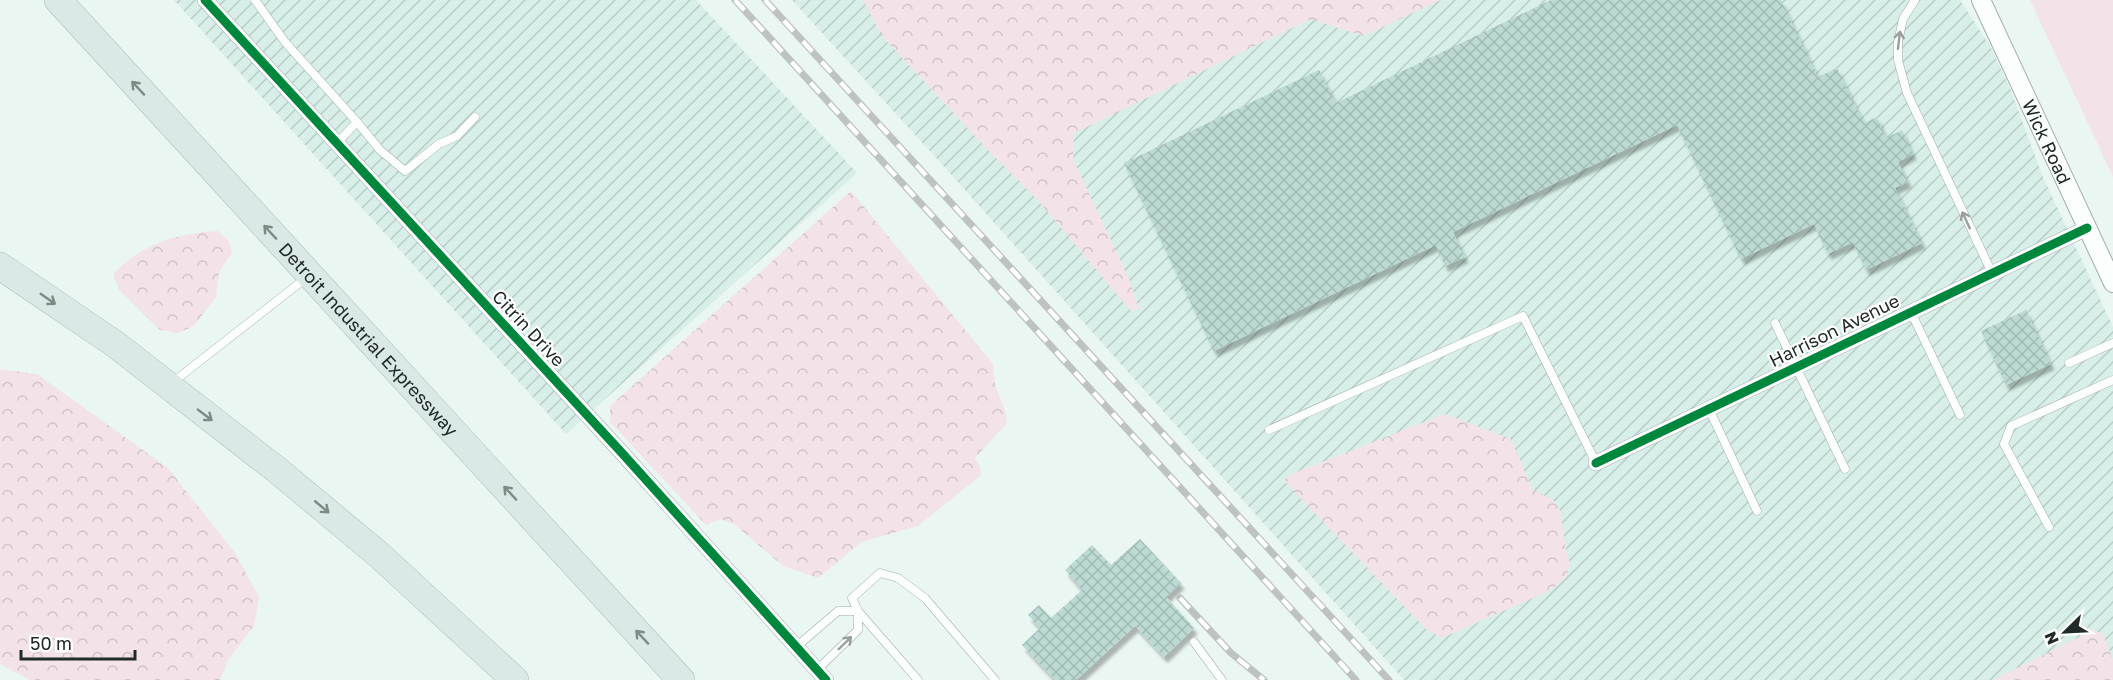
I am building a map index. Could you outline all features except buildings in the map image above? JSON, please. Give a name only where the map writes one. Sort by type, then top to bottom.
[{"type":"highway","name":"Detroit Industrial Expressway","points":[[58,0],[681,680]]},
{"type":"highway","points":[[0,266],[115,344],[277,470],[378,554],[514,680]]},
{"type":"highway","points":[[378,554],[496,680]]},
{"type":"street","name":"Citrin Drive","points":[[205,0],[614,444],[822,675]]},
{"type":"street","name":"Wick Road","points":[[1981,0],[2113,283]]},
{"type":"street","name":"Harrison Avenue","points":[[1596,464],[2087,228]]},
{"type":"lane","points":[[255,0],[285,42],[381,150],[405,171],[439,144],[457,136],[475,117]]},
{"type":"lane","points":[[1915,0],[1903,19],[1898,42],[1898,60],[1907,93],[1992,273]]},
{"type":"lane","points":[[337,143],[357,122]]},
{"type":"lane","points":[[167,386],[310,275]]},
{"type":"lane","points":[[1911,312],[1960,416]]},
{"type":"lane","points":[[1269,430],[1523,316],[1596,464]]},
{"type":"lane","points":[[1774,323],[1845,469]]},
{"type":"lane","points":[[2069,363],[2113,343]]},
{"type":"lane","points":[[2049,527],[2004,444],[2011,426],[2113,380]]},
{"type":"lane","points":[[1708,409],[1757,510]]},
{"type":"lane","points":[[918,680],[858,611],[852,598],[880,573],[898,578],[926,598],[995,680]]},
{"type":"lane","points":[[796,647],[838,611],[858,611]]},
{"type":"lane","points":[[822,675],[858,630],[858,611]]},
{"type":"lane","points":[[1194,642],[1222,680]]},
{"type":"shaded area","points":[[174,0],[696,0],[857,173],[566,434]]},
{"type":"shaded area","points":[[792,0],[1960,0],[1990,46],[2010,88],[2042,175],[2113,327],[2113,680],[1404,680]]},
{"type":"green space","points":[[863,0],[1441,0],[1363,36],[1311,19],[1074,133],[1073,159],[1129,279],[1139,309],[1131,311],[1035,197],[882,36]]},
{"type":"green space","points":[[2030,0],[2113,0],[2113,177]]},
{"type":"green space","points":[[851,191],[993,364],[995,384],[1007,423],[975,458],[981,470],[980,476],[918,526],[862,542],[818,578],[783,566],[734,524],[720,519],[706,525],[610,422],[610,406]]},
{"type":"green space","points":[[218,231],[229,241],[232,253],[219,272],[216,297],[194,326],[177,333],[160,330],[119,290],[113,274],[136,255],[174,238]]},
{"type":"green space","points":[[0,369],[37,374],[168,468],[235,553],[259,597],[254,626],[228,660],[220,680],[30,680],[0,664]]},
{"type":"green space","points":[[1445,414],[1511,439],[1532,489],[1553,500],[1560,510],[1570,563],[1566,578],[1549,591],[1442,638],[1427,630],[1283,480],[1294,473]]},
{"type":"green space","points":[[2093,630],[2103,634],[2113,660],[2113,680],[1993,680]]},
{"type":"railway","points":[[735,0],[1356,680]]},
{"type":"railway","points":[[765,0],[1389,680]]},
{"type":"railway","points":[[1180,598],[1231,653],[1264,680]]},
{"type":"cycle path","points":[[205,0],[622,453],[826,680]]},
{"type":"cycle path","points":[[1596,463],[2087,228]]}]
